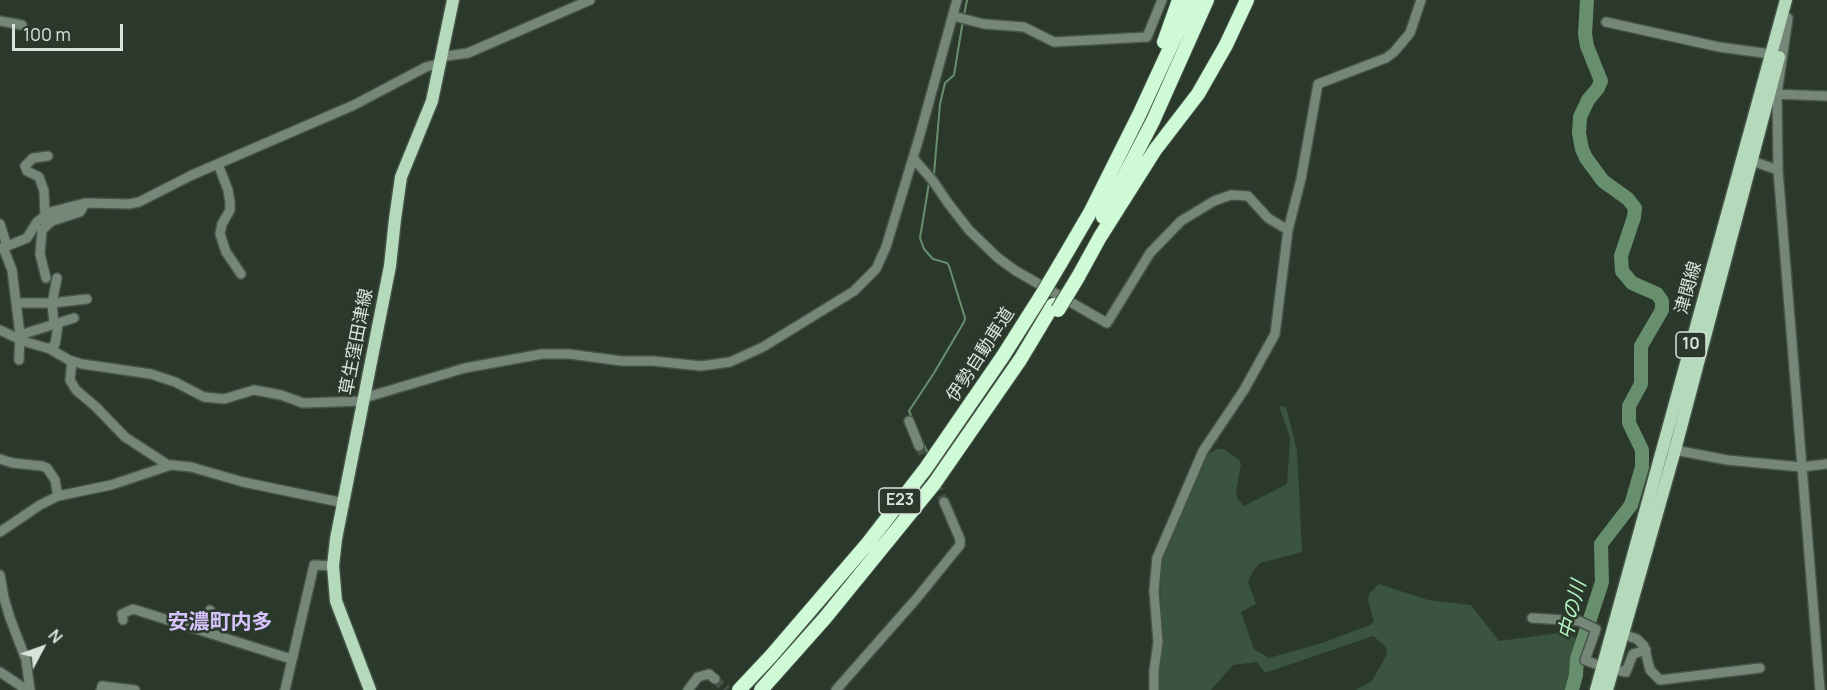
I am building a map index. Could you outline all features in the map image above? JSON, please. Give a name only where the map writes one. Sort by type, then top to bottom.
[{"type":"highway","points":[[1128,136],[1179,0]]},
{"type":"highway","name":"伊勢自動車道","points":[[739,690],[868,543],[926,468],[1003,356],[1091,210],[1192,0]]},
{"type":"highway","name":"伊勢自動車道","points":[[761,690],[825,618],[934,484],[1056,308],[1153,121],[1207,0]]},
{"type":"highway","points":[[1075,275],[1155,150],[1198,94],[1226,45],[1247,0]]},
{"type":"main road","name":"草生窪田津線","points":[[370,690],[336,601],[333,566],[336,539],[390,266],[401,177],[432,101],[453,0]]},
{"type":"main road","name":"津関線","points":[[1607,690],[1669,448],[1770,94],[1771,54],[1786,0]]},
{"type":"main road","name":"津関線","points":[[1596,690],[1752,160],[1770,94],[1791,0]]},
{"type":"street","points":[[3,247],[27,238],[37,222],[45,215],[85,203],[129,204],[139,202],[218,164],[354,105],[439,61],[468,53],[590,0]]},
{"type":"street","points":[[0,330],[20,336],[72,361],[92,367],[144,372],[174,382],[204,397],[224,399],[254,390],[303,404],[364,399],[465,368],[542,354],[568,354],[622,361],[653,361],[701,366],[730,362],[747,356],[854,291],[873,274],[886,247],[960,18],[957,0]]},
{"type":"street","points":[[960,18],[984,24],[1024,27],[1054,42],[1147,37],[1162,0]]},
{"type":"street","points":[[1154,690],[1158,642],[1154,591],[1157,558],[1203,451],[1244,390],[1275,334],[1288,230],[1301,179],[1318,84],[1386,58],[1394,52],[1410,33],[1421,0]]},
{"type":"street","points":[[0,21],[22,25]]},
{"type":"street","points":[[1606,22],[1729,49],[1771,54]]},
{"type":"street","points":[[1820,690],[1770,94],[1827,96]]},
{"type":"street","points":[[45,215],[44,191],[39,177],[27,171],[25,166],[33,158],[48,156]]},
{"type":"street","points":[[913,158],[969,230],[998,258],[1016,271],[1107,323],[1150,253],[1181,220],[1214,201],[1231,195],[1248,196],[1268,218],[1288,230]]},
{"type":"street","points":[[1752,160],[1778,170]]},
{"type":"street","points":[[218,164],[228,190],[230,203],[230,210],[222,224],[220,234],[226,252],[241,274]]},
{"type":"street","points":[[46,278],[40,254],[42,230],[52,221],[80,212],[85,203]]},
{"type":"street","points":[[0,224],[3,247],[12,270],[20,336],[19,360]]},
{"type":"street","points":[[50,349],[56,339],[52,303],[57,278]]},
{"type":"street","points":[[16,303],[52,303],[87,299]]},
{"type":"street","points":[[20,336],[74,318]]},
{"type":"street","points":[[72,361],[70,380],[76,390],[125,437],[168,465]]},
{"type":"street","points":[[909,421],[920,446]]},
{"type":"street","points":[[1669,448],[1726,460],[1801,466],[1827,464]]},
{"type":"street","points":[[0,459],[47,468],[55,480],[58,496]]},
{"type":"street","points":[[0,532],[40,505],[58,496],[111,485],[168,465],[191,467],[243,482],[344,503]]},
{"type":"street","points":[[836,690],[960,545],[960,539],[944,502]]},
{"type":"street","points":[[285,690],[314,565],[333,566]]},
{"type":"street","points":[[0,574],[9,618],[26,660],[29,690]]},
{"type":"street","points":[[123,620],[122,614],[133,609],[288,658],[293,657]]},
{"type":"street","points":[[204,631],[210,610]]},
{"type":"street","points":[[1532,618],[1584,622],[1596,629],[1586,660],[1595,664]]},
{"type":"street","points":[[1628,636],[1641,642],[1646,650],[1650,670],[1660,680],[1760,668]]},
{"type":"street","points":[[1621,671],[1626,672],[1633,654],[1646,650]]},
{"type":"street","points":[[0,672],[29,690]]},
{"type":"street","points":[[688,690],[698,676],[709,674],[716,679]]},
{"type":"street","points":[[101,690],[102,686],[135,690]]},
{"type":"green space","points":[[1279,406],[1286,407],[1297,450],[1302,552],[1260,563],[1253,571],[1248,582],[1256,604],[1241,612],[1254,649],[1269,658],[1322,643],[1370,625],[1374,622],[1368,600],[1369,594],[1379,584],[1428,600],[1471,605],[1499,641],[1566,632],[1585,644],[1578,690],[1356,690],[1372,681],[1386,656],[1387,650],[1384,645],[1373,636],[1265,673],[1257,662],[1233,665],[1211,690],[1159,690],[1157,673],[1161,640],[1160,566],[1208,454],[1224,449],[1239,460],[1241,464],[1236,492],[1237,498],[1244,506],[1287,484],[1290,438]]},
{"type":"waterway","points":[[964,15],[967,0]]},
{"type":"waterway","name":"中の川","points":[[1572,690],[1577,659],[1602,582],[1601,544],[1631,505],[1642,467],[1642,450],[1629,423],[1629,406],[1641,384],[1641,346],[1662,310],[1662,301],[1657,294],[1632,283],[1622,271],[1621,256],[1635,208],[1628,199],[1603,181],[1582,149],[1579,133],[1580,117],[1601,81],[1587,46],[1585,34],[1587,0]]},
{"type":"waterway","points":[[934,174],[940,104],[945,83],[954,75],[963,20]]},
{"type":"waterway","points":[[928,454],[909,411],[934,373],[965,318],[949,266],[947,263],[933,259],[924,249],[920,238],[929,183]]},
{"type":"waterway","points":[[948,499],[963,535],[964,544]]},
{"type":"tunnel","points":[[919,446],[944,502]]},
{"type":"tunnel","points":[[715,679],[727,690]]},
{"type":"district","name":"安濃町内多","points":[[220,623]]}]
